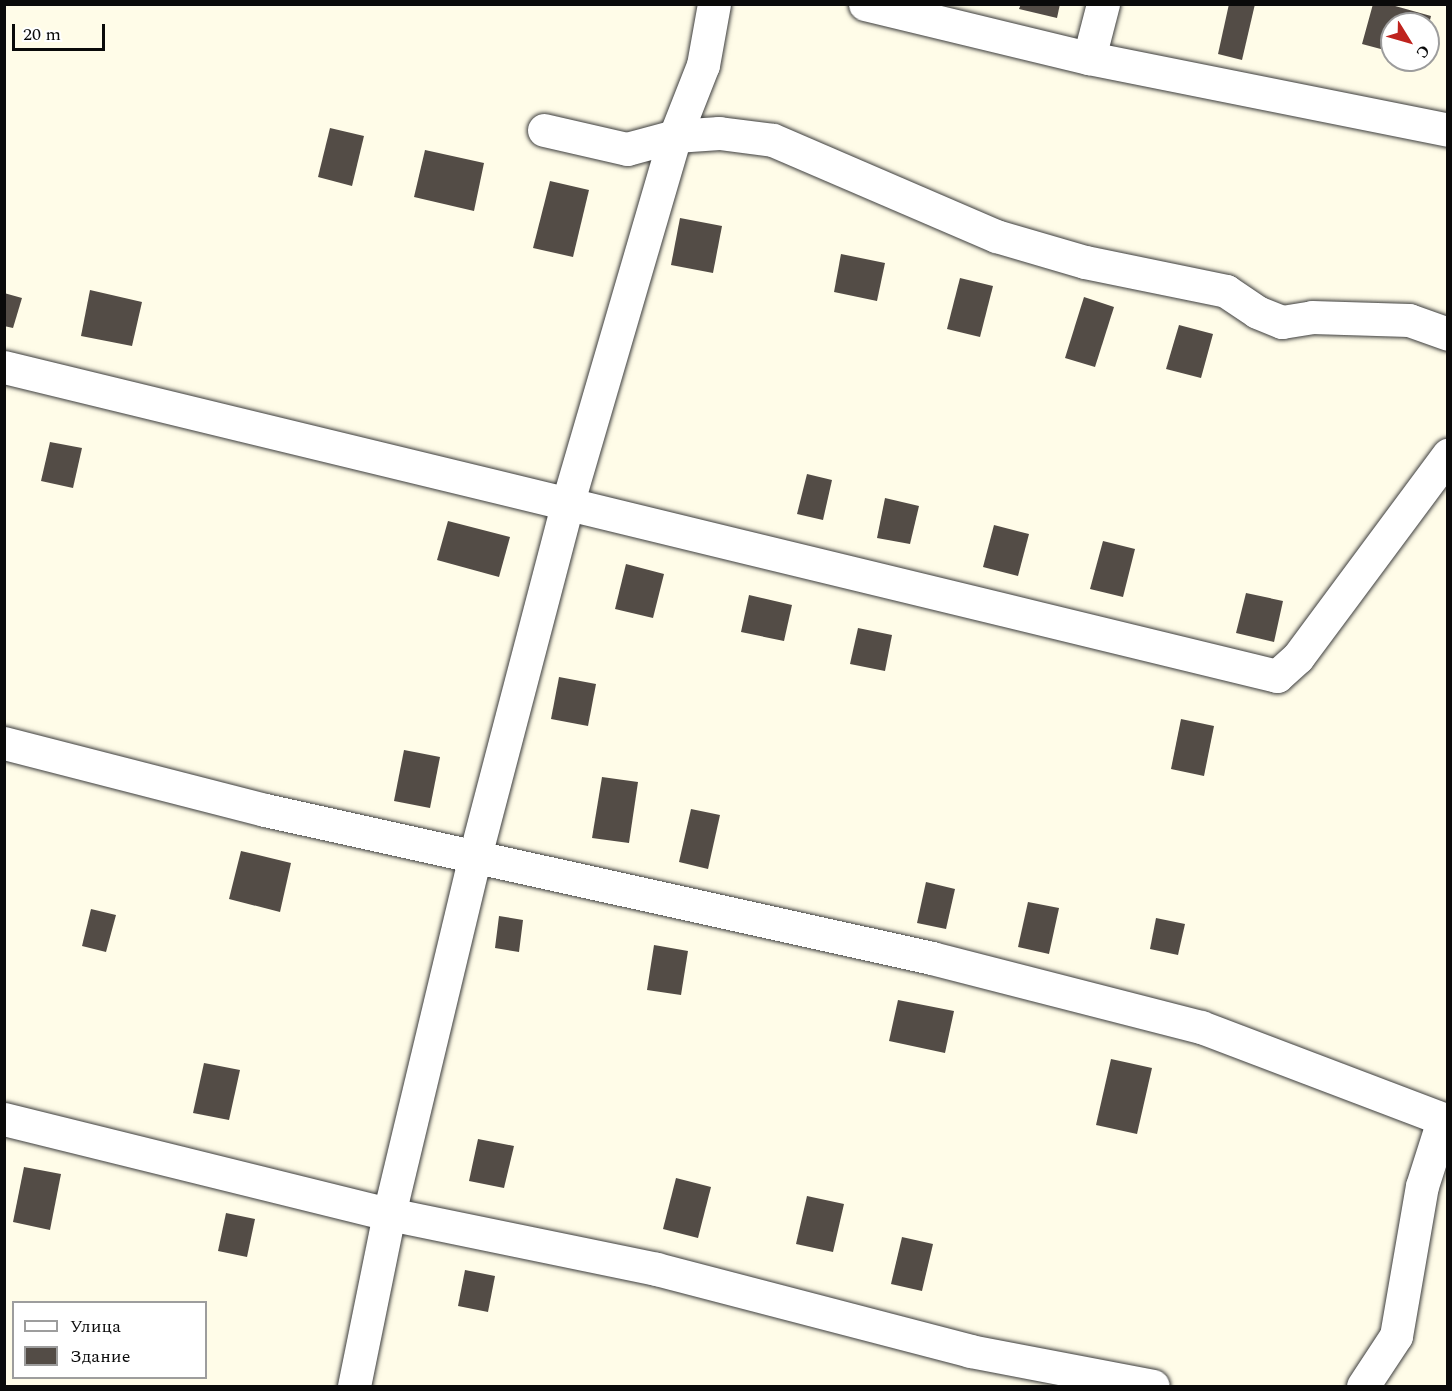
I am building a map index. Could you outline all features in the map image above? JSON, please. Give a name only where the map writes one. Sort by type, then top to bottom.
[{"type":"street","points":[[354,1386],[389,1214],[475,856],[567,505],[675,136],[703,65],[714,4]]},
{"type":"street","points":[[865,4],[1089,58],[1448,130]]},
{"type":"street","points":[[1089,58],[1103,4]]},
{"type":"street","points":[[544,130],[627,149],[675,136],[719,133],[773,140],[996,236],[1085,262],[1226,291],[1257,312],[1282,322],[1312,317],[1408,320],[1448,334]]},
{"type":"street","points":[[4,367],[1277,676],[1298,657],[1448,455]]},
{"type":"street","points":[[4,743],[265,810],[932,958],[1201,1027],[1445,1120],[1422,1186],[1396,1336],[1363,1386]]},
{"type":"street","points":[[4,1119],[389,1214],[568,1248],[970,1351],[1154,1386]]},
{"type":"building","points":[[1021,4],[1060,4],[1057,18],[1019,9]]},
{"type":"building","points":[[1229,4],[1255,4],[1242,60],[1218,54]]},
{"type":"building","points":[[1373,4],[1388,4],[1417,12],[1380,12],[1380,49],[1362,44]]},
{"type":"building","points":[[330,128],[364,136],[352,186],[318,177]]},
{"type":"building","points":[[425,150],[484,163],[474,211],[414,197]]},
{"type":"building","points":[[550,181],[589,190],[573,257],[533,248]]},
{"type":"building","points":[[680,218],[722,226],[713,273],[671,265]]},
{"type":"building","points":[[841,254],[885,263],[877,301],[834,292]]},
{"type":"building","points":[[960,278],[993,286],[980,337],[947,329]]},
{"type":"building","points":[[90,290],[142,302],[132,346],[81,336]]},
{"type":"building","points":[[4,293],[22,298],[13,328],[4,326]]},
{"type":"building","points":[[1084,297],[1114,307],[1095,367],[1065,358]]},
{"type":"building","points":[[1179,325],[1213,334],[1201,378],[1166,369]]},
{"type":"building","points":[[50,442],[82,448],[73,488],[41,481]]},
{"type":"building","points":[[807,474],[832,480],[823,520],[797,514]]},
{"type":"building","points":[[885,498],[919,506],[910,544],[877,538]]},
{"type":"building","points":[[448,521],[510,537],[499,577],[437,560]]},
{"type":"building","points":[[994,525],[1029,534],[1018,576],[983,567]]},
{"type":"building","points":[[1103,541],[1135,549],[1123,597],[1090,589]]},
{"type":"building","points":[[626,564],[664,574],[653,618],[615,609]]},
{"type":"building","points":[[1246,593],[1283,601],[1274,642],[1236,633]]},
{"type":"building","points":[[749,595],[792,605],[784,641],[741,632]]},
{"type":"building","points":[[858,628],[892,635],[885,671],[850,664]]},
{"type":"building","points":[[559,677],[596,684],[588,726],[551,719]]},
{"type":"building","points":[[1181,719],[1214,726],[1204,776],[1171,769]]},
{"type":"building","points":[[404,750],[440,757],[430,808],[394,801]]},
{"type":"building","points":[[602,777],[638,782],[629,843],[592,838]]},
{"type":"building","points":[[691,809],[720,815],[708,869],[679,862]]},
{"type":"building","points":[[241,851],[291,863],[280,912],[229,899]]},
{"type":"building","points":[[926,882],[955,889],[946,929],[917,923]]},
{"type":"building","points":[[1028,902],[1059,908],[1049,954],[1018,947]]},
{"type":"building","points":[[91,909],[116,915],[106,952],[82,946]]},
{"type":"building","points":[[499,916],[523,920],[519,952],[495,948]]},
{"type":"building","points":[[1156,918],[1185,924],[1178,955],[1150,949]]},
{"type":"building","points":[[654,945],[688,951],[681,995],[647,990]]},
{"type":"building","points":[[898,1000],[954,1011],[945,1053],[889,1041]]},
{"type":"building","points":[[1111,1059],[1152,1068],[1137,1134],[1096,1125]]},
{"type":"building","points":[[204,1063],[240,1070],[229,1120],[193,1113]]},
{"type":"building","points":[[478,1139],[514,1146],[504,1188],[469,1181]]},
{"type":"building","points":[[24,1167],[61,1174],[50,1230],[13,1222]]},
{"type":"building","points":[[676,1178],[711,1187],[698,1238],[663,1229]]},
{"type":"building","points":[[807,1196],[844,1204],[833,1252],[796,1244]]},
{"type":"building","points":[[226,1213],[255,1219],[247,1257],[218,1251]]},
{"type":"building","points":[[902,1237],[933,1244],[922,1291],[891,1284]]},
{"type":"building","points":[[465,1270],[495,1276],[488,1312],[458,1306]]}]
